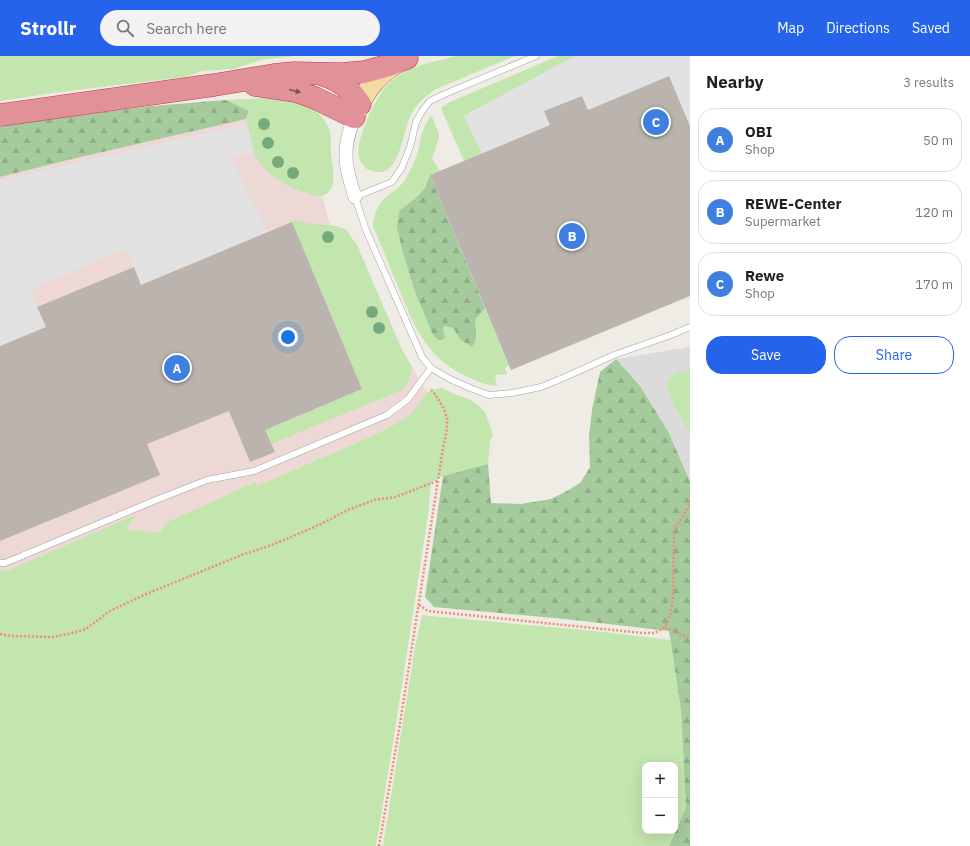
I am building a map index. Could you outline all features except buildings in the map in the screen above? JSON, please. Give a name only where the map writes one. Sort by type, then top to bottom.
[{"type":"highway","points":[[0,115],[274,74],[341,74],[364,72],[410,57]]},
{"type":"highway","points":[[318,73],[341,83],[350,90],[357,110]]},
{"type":"highway","points":[[214,84],[250,84],[296,91],[357,110]]},
{"type":"main road","points":[[357,110],[365,94],[379,76],[397,63],[410,57]]},
{"type":"street","points":[[355,197],[347,168],[346,156],[349,135],[357,110]]},
{"type":"lane","points":[[536,56],[430,101],[416,122],[410,146],[402,167],[392,182],[355,197],[366,230],[422,357],[431,368],[470,388],[489,395],[512,393],[541,387],[614,355],[690,327]]},
{"type":"lane","points":[[0,563],[5,563],[207,480],[254,471],[387,415],[408,399],[422,378],[431,368]]},
{"type":"path","points":[[379,846],[399,730],[437,481],[447,430],[447,417],[443,408],[422,378]]},
{"type":"path","points":[[0,634],[11,636],[52,637],[86,629],[110,611],[144,595],[239,556],[284,540],[321,524],[348,510],[374,500],[395,496],[437,481]]},
{"type":"path","points":[[419,604],[428,611],[655,633],[665,627],[671,613],[675,528],[690,505]]},
{"type":"path","points":[[665,627],[681,635],[690,637]]},
{"type":"shaded area","points":[[575,56],[690,56],[690,126],[669,76],[588,110],[582,96],[545,111],[550,125],[482,153],[464,116]]},
{"type":"shaded area","points":[[246,119],[293,128],[315,169],[330,225],[347,230],[352,240],[356,243],[402,350],[427,392],[412,413],[392,426],[257,486],[255,482],[161,532],[126,530],[135,516],[9,570],[0,571],[0,177]]},
{"type":"shaded area","points":[[247,124],[254,152],[232,157],[252,203],[259,212],[267,232],[141,285],[126,249],[31,289],[46,327],[0,346],[0,180]]},
{"type":"shaded area","points":[[690,347],[690,482],[669,433],[640,386],[616,359]]},
{"type":"green space","points":[[0,56],[293,56],[261,60],[233,69],[202,71],[185,77],[60,92],[0,101]]},
{"type":"green space","points":[[456,56],[515,56],[436,89],[428,95],[421,101],[412,113],[398,155],[390,167],[385,171],[380,172],[367,169],[360,161],[359,157],[360,139],[368,116],[386,87],[406,71],[431,62]]},
{"type":"green space","points":[[558,56],[575,56],[464,116],[482,153],[464,161],[441,108],[450,102]]},
{"type":"green space","points":[[267,98],[296,102],[316,111],[325,122],[329,129],[330,135],[334,176],[332,188],[329,192],[319,196],[288,186],[263,167],[258,160],[253,151],[247,124],[249,111],[226,100]]},
{"type":"green space","points":[[226,100],[249,111],[246,119],[0,177],[0,127],[11,124],[152,106]]},
{"type":"green space","points":[[432,116],[439,137],[432,159],[440,171],[430,175],[425,188],[415,199],[403,253],[415,292],[432,333],[443,330],[444,326],[453,328],[461,340],[477,333],[475,320],[485,308],[509,365],[505,368],[507,374],[495,375],[497,386],[482,383],[462,374],[443,362],[429,347],[411,318],[373,226],[375,214],[381,202],[397,189],[407,177],[417,155],[421,136],[430,117]]},
{"type":"green space","points":[[430,175],[485,308],[475,320],[476,337],[472,347],[461,340],[453,328],[444,326],[443,330],[445,337],[442,340],[438,340],[432,333],[415,292],[403,253],[397,227],[399,211],[415,199],[425,188]]},
{"type":"green space","points":[[295,220],[337,226],[348,232],[356,243],[402,350],[412,367],[408,382],[402,390],[271,444],[265,430],[362,389],[292,222]]},
{"type":"green space","points":[[616,359],[640,386],[669,433],[690,482],[690,846],[669,846],[674,834],[678,834],[678,826],[686,808],[681,710],[669,631],[565,619],[434,607],[425,597],[443,476],[488,464],[491,503],[521,504],[551,499],[581,482],[590,467],[589,437],[592,410],[600,372]]},
{"type":"green space","points":[[690,370],[690,434],[667,388],[668,381],[675,373]]},
{"type":"green space","points":[[442,388],[469,399],[477,404],[485,412],[493,435],[490,441],[488,464],[443,476],[431,482],[428,515],[376,846],[0,846],[0,571],[9,570],[136,515],[126,530],[161,532],[166,523],[255,482],[257,486],[392,426],[412,413],[427,392]]},
{"type":"green space","points":[[422,615],[605,632],[670,640],[681,710],[686,808],[678,826],[678,762],[642,762],[642,834],[674,834],[669,846],[383,846],[415,647]]},
{"type":"place","name":"Rewe","points":[[656,122]]},
{"type":"place","name":"REWE-Center","points":[[572,236]]},
{"type":"place","name":"OBI","points":[[177,368]]}]
